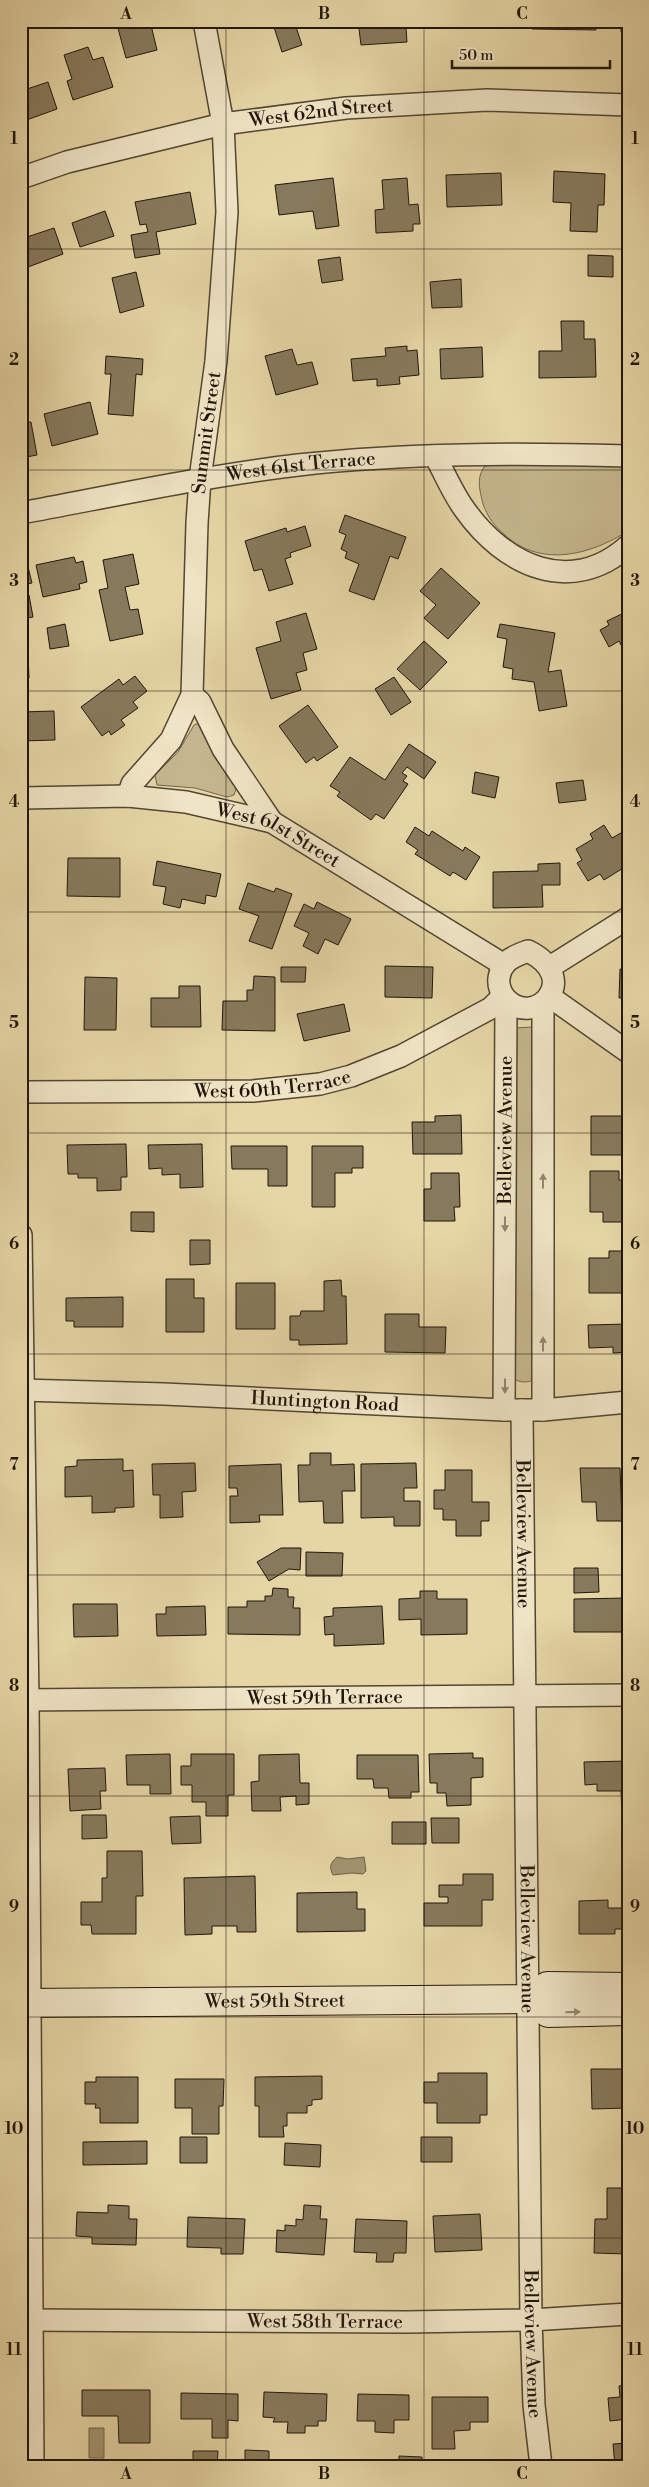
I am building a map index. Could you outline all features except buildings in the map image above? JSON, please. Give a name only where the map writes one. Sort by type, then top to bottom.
[{"type":"street","name":"Summit Street","points":[[192,695],[200,480],[216,361],[225,258],[226,177],[223,124],[204,21]]},
{"type":"street","name":"West 62nd Street","points":[[21,178],[67,162],[223,124],[346,108],[487,100],[628,105]]},
{"type":"street","name":"West 61st Terrace","points":[[21,513],[200,480],[299,465],[435,456],[549,454],[628,456]]},
{"type":"street","points":[[435,456],[465,510],[505,552],[533,568],[565,572],[597,566],[628,546]]},
{"type":"street","points":[[128,796],[132,784],[171,740],[192,695],[200,702],[223,749],[272,822]]},
{"type":"street","name":"West 61st Street","points":[[21,798],[128,796],[186,802],[272,822],[504,965]]},
{"type":"street","points":[[550,967],[628,918]]},
{"type":"street","points":[[528,951],[540,957],[550,967],[554,979],[546,999],[526,1009],[518,1007],[505,998],[498,978],[504,965],[513,956],[528,951]]},
{"type":"street","name":"West 60th Terrace","points":[[21,1092],[253,1090],[320,1084],[351,1076],[402,1056],[491,1008],[505,998]]},
{"type":"street","name":"Belleview Avenue","points":[[505,998],[523,1410],[531,2320],[534,2405],[541,2466]]},
{"type":"street","points":[[546,999],[628,1052]]},
{"type":"street","name":"Belleview Avenue","points":[[523,1410],[546,999]]},
{"type":"street","points":[[21,1235],[25,1700],[26,2319],[32,2466]]},
{"type":"street","name":"Huntington Road","points":[[22,1390],[164,1394],[523,1410],[628,1402]]},
{"type":"street","name":"West 59th Terrace","points":[[25,1700],[628,1695]]},
{"type":"street","points":[[628,1987],[547,1986],[529,1999],[548,2012],[628,2011]]},
{"type":"street","name":"West 59th Street","points":[[26,2003],[529,1999]]},
{"type":"street","name":"West 58th Terrace","points":[[26,2319],[397,2322],[531,2320],[628,2314]]},
{"type":"shaded area","points":[[493,464],[628,464],[628,531],[582,552],[550,555],[534,552],[519,545],[495,525],[483,504],[479,485],[480,476],[484,467]]},
{"type":"shaded area","points":[[199,723],[236,789],[234,795],[227,797],[195,788],[157,785],[155,775],[178,752],[194,725]]},
{"type":"shaded area","points":[[532,1027],[535,1029],[535,1379],[524,1382],[514,1379],[515,1028]]},
{"type":"shaded area","points":[[337,1857],[348,1859],[364,1857],[366,1871],[363,1874],[333,1875],[331,1865]]},
{"type":"shaded area","points":[[89,2428],[104,2428],[104,2458],[89,2458]]}]
